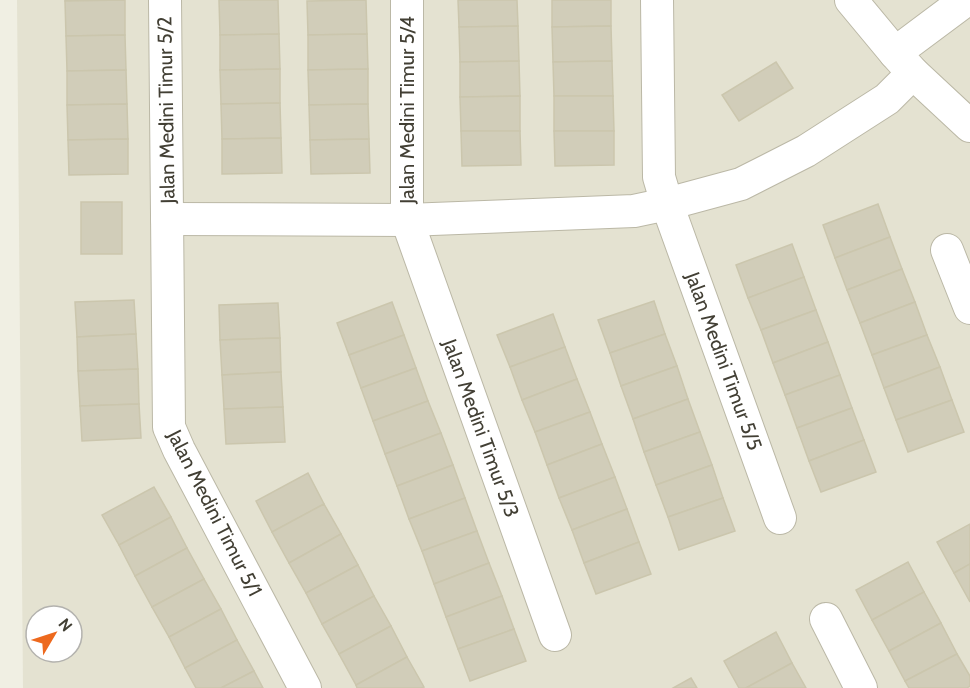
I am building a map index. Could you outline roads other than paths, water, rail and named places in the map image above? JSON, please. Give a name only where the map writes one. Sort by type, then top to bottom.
[{"type":"street","name":"Jalan Medini Timur 5/2","points":[[165,0],[167,219]]},
{"type":"street","name":"Jalan Medini Timur 5/4","points":[[407,0],[407,220]]},
{"type":"street","name":"Jalan Medini Timur 5/5","points":[[657,0],[659,177],[780,518]]},
{"type":"street","points":[[851,0],[904,63],[970,126]]},
{"type":"street","points":[[167,219],[407,220],[634,211],[741,184],[806,151],[886,99],[904,63],[966,0]]},
{"type":"street","name":"Jalan Medini Timur 5/1","points":[[167,219],[169,428],[305,688]]},
{"type":"street","name":"Jalan Medini Timur 5/3","points":[[407,220],[555,635]]},
{"type":"street","points":[[947,250],[970,308]]},
{"type":"street","points":[[826,619],[861,688]]}]
